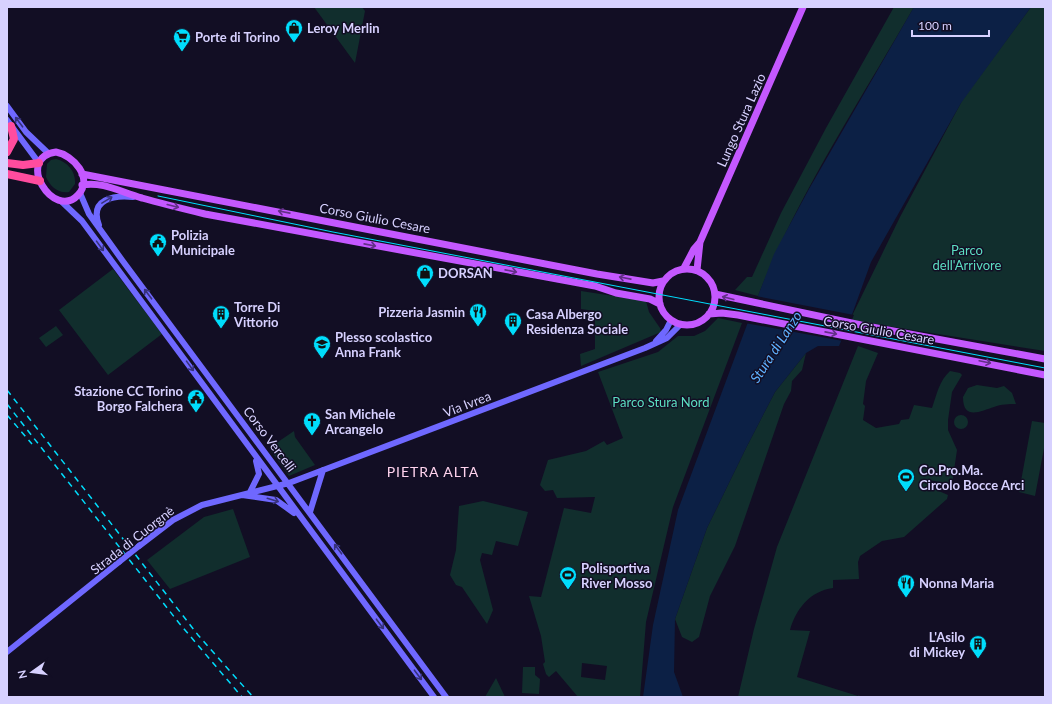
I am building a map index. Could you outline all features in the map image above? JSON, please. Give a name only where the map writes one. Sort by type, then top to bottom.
[{"type":"highway","points":[[7,152],[14,139],[9,123]]},
{"type":"highway","points":[[7,163],[23,165],[39,162]]},
{"type":"highway","points":[[7,174],[40,181]]},
{"type":"main road","name":"Lungo Stura Lazio","points":[[684,268],[694,249],[700,242],[803,7]]},
{"type":"main road","points":[[7,106],[26,132],[48,153]]},
{"type":"main road","points":[[9,123],[39,162]]},
{"type":"main road","points":[[56,152],[68,155],[78,165],[82,174],[81,189],[71,199],[61,201],[50,196],[40,181],[38,172],[39,162],[42,157],[48,153],[56,152]]},
{"type":"main road","name":"Corso Giulio Cesare","points":[[82,174],[597,274],[653,283],[663,281]]},
{"type":"main road","name":"Corso Giulio Cesare","points":[[81,189],[92,184],[104,185],[142,198],[205,214],[595,286],[616,293],[650,299],[660,304]]},
{"type":"main road","name":"Corso Vercelli","points":[[81,189],[83,203],[101,230],[446,697]]},
{"type":"main road","points":[[101,230],[97,220],[97,214],[101,204],[106,199],[115,196],[142,198]]},
{"type":"main road","name":"Corso Vercelli","points":[[61,201],[82,221],[434,697]]},
{"type":"main road","name":"Lungo Stura Lazio","points":[[697,270],[700,242]]},
{"type":"main road","points":[[684,268],[697,270],[709,280],[715,294],[714,305],[709,314],[697,323],[681,324],[671,320],[662,310],[660,304],[659,294],[663,281],[671,273],[684,268]]},
{"type":"main road","name":"Corso Giulio Cesare","points":[[715,294],[742,301],[861,325],[1045,359]]},
{"type":"main road","name":"Corso Giulio Cesare","points":[[709,314],[722,313],[738,315],[1045,374]]},
{"type":"main road","name":"Via Ivrea","points":[[653,344],[662,335],[671,320]]},
{"type":"main road","name":"Via Ivrea","points":[[289,483],[653,344],[667,338],[681,324]]},
{"type":"main road","points":[[250,492],[257,480],[259,470],[254,454]]},
{"type":"main road","points":[[310,512],[323,470]]},
{"type":"main road","name":"Strada di Cuorgnè","points":[[7,652],[139,546],[183,514],[209,502],[289,483]]},
{"type":"main road","points":[[239,494],[276,500],[302,519]]},
{"type":"green space","points":[[314,7],[362,7],[365,11],[355,63]]},
{"type":"green space","points":[[894,7],[914,7],[810,185],[791,222],[758,296],[735,290],[747,277],[752,277],[781,213],[826,128]]},
{"type":"green space","name":"Parco dell'Arrivore","points":[[1031,7],[1045,7],[1045,351],[850,320],[900,217],[963,99]]},
{"type":"green space","points":[[56,159],[68,165],[73,172],[75,184],[69,192],[58,191],[46,177],[47,164],[51,160]]},
{"type":"green space","points":[[113,269],[162,334],[108,375],[59,310]]},
{"type":"green space","points":[[581,291],[646,301],[649,312],[660,328],[661,332],[581,366],[580,354],[595,349],[595,311],[581,309]]},
{"type":"green space","name":"Parco Stura Nord","points":[[718,318],[742,323],[673,507],[646,622],[640,697],[578,697],[556,671],[549,677],[546,674],[543,664],[545,662],[541,636],[529,596],[541,597],[564,508],[591,513],[595,497],[557,498],[553,490],[545,491],[540,485],[548,460],[586,451],[604,441],[607,445],[623,438],[598,372],[658,352],[678,336],[694,336],[705,331]],"holes":[[[582,663],[607,666],[605,680],[581,677]]]},
{"type":"green space","points":[[56,326],[63,335],[46,347],[39,338]]},
{"type":"green space","points":[[858,346],[878,353],[866,381],[863,404],[865,406],[863,420],[876,428],[899,424],[901,420],[909,419],[914,405],[932,408],[939,388],[946,375],[950,371],[960,373],[962,375],[952,392],[948,420],[948,430],[957,450],[952,484],[929,480],[927,486],[948,495],[947,499],[904,537],[882,541],[860,556],[858,562],[859,579],[833,580],[833,588],[817,593],[811,597],[800,608],[796,615],[790,630],[810,631],[797,677],[858,696],[859,695],[860,697],[738,697],[754,629],[777,547]]},
{"type":"green space","points":[[806,353],[802,370],[792,381],[791,391],[784,404],[735,546],[710,596],[699,637],[692,642],[682,637],[675,619],[707,528],[775,392]]},
{"type":"green space","points":[[977,385],[997,388],[1004,386],[1012,393],[1016,404],[999,405],[978,412],[969,412],[964,404],[963,397],[968,388]]},
{"type":"green space","points":[[961,415],[966,417],[968,422],[966,427],[961,429],[956,427],[954,422],[956,417]]},
{"type":"green space","points":[[1032,421],[1045,423],[1045,443],[1035,496],[1019,492]]},
{"type":"green space","points":[[294,431],[295,437],[315,465],[289,476],[269,448]]},
{"type":"green space","points":[[483,501],[528,512],[518,546],[496,541],[492,555],[482,553],[480,560],[493,610],[487,624],[462,587],[456,585],[450,575],[456,550],[459,506]]},
{"type":"green space","points":[[233,509],[250,557],[170,589],[147,560],[204,517]]},
{"type":"green space","points":[[523,667],[535,667],[535,675],[540,679],[539,694],[522,693]]},
{"type":"green space","points":[[496,678],[505,697],[485,697]]},
{"type":"water","name":"Stura di Lanzo","points":[[914,7],[1031,7],[961,103],[871,262],[839,346],[818,346],[806,353],[775,392],[746,448],[707,528],[675,619],[674,672],[683,697],[643,697],[653,625],[678,510],[774,254],[809,189]]},
{"type":"pier","points":[[756,296],[854,315],[843,341],[745,323]]},
{"type":"tram line","points":[[158,196],[333,232],[1045,368]]},
{"type":"railway","points":[[7,390],[198,635],[253,697]]},
{"type":"railway","points":[[7,404],[179,623],[242,697]]},
{"type":"railway","points":[[7,415],[32,444]]},
{"type":"place","name":"Leroy Merlin","points":[[294,43]]},
{"type":"place","name":"Porte di Torino","points":[[182,52]]},
{"type":"place","name":"Polizia Municipale","points":[[158,257]]},
{"type":"place","name":"DORSAN","points":[[425,288]]},
{"type":"place","name":"Pizzeria Jasmin","points":[[478,327]]},
{"type":"place","name":"Torre Di Vittorio","points":[[221,329]]},
{"type":"place","name":"Casa Albergo Residenza Sociale","points":[[513,336]]},
{"type":"place","name":"Plesso scolastico Anna Frank","points":[[322,359]]},
{"type":"place","name":"Stazione CC Torino Borgo Falchera","points":[[196,413]]},
{"type":"place","name":"San Michele Arcangelo","points":[[312,436]]},
{"type":"place","name":"Co.Pro.Ma. Circolo Bocce Arci","points":[[906,492]]},
{"type":"place","name":"Polisportiva River Mosso","points":[[568,590]]},
{"type":"place","name":"Nonna Maria","points":[[906,598]]},
{"type":"place","name":"L'Asilo di Mickey","points":[[978,659]]},
{"type":"district","name":"PIETRA ALTA","points":[[433,472]]}]
